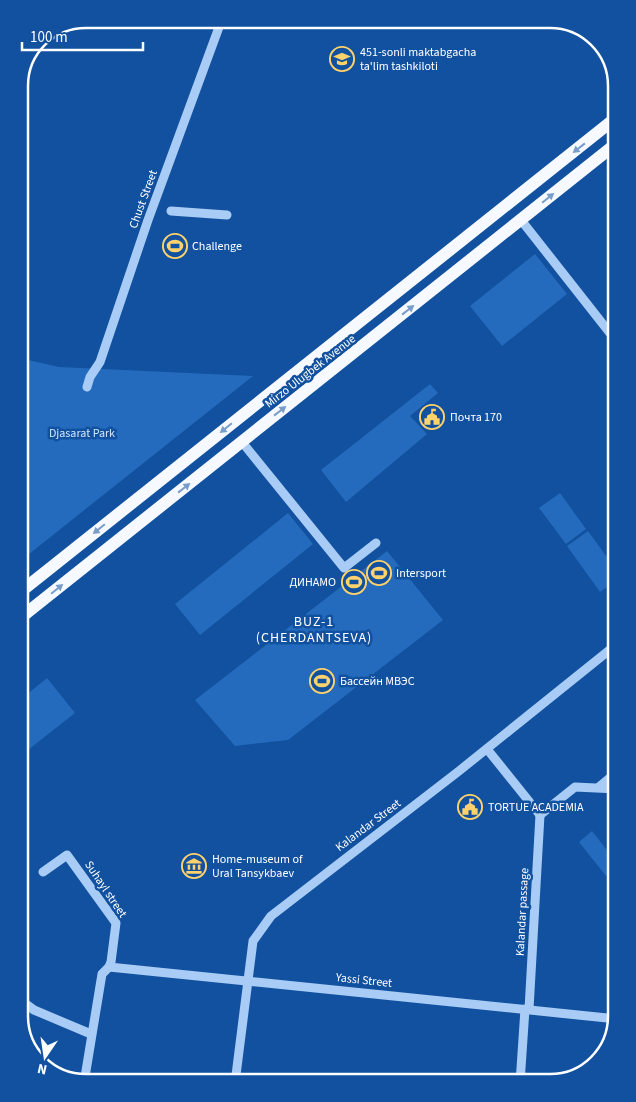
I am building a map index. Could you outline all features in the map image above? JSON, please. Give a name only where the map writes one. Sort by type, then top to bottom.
[{"type":"main road","name":"Mirzo Ulugbek Avenue","points":[[28,586],[608,124]]},
{"type":"main road","name":"Mirzo Ulugbek Avenue","points":[[28,612],[608,150]]},
{"type":"main road","points":[[460,242],[472,259]]},
{"type":"street","name":"Chust Street","points":[[87,387],[90,377],[100,362],[148,220],[219,27]]},
{"type":"street","points":[[171,211],[227,215]]},
{"type":"street","points":[[520,220],[608,331]]},
{"type":"street","points":[[242,442],[344,568],[376,543]]},
{"type":"street","name":"Kalandar Street","points":[[236,1074],[253,941],[271,916],[487,749],[608,651]]},
{"type":"street","points":[[487,749],[540,815],[575,787],[608,788]]},
{"type":"street","points":[[599,787],[608,780]]},
{"type":"street","name":"Kalandar passage","points":[[521,1074],[540,815]]},
{"type":"street","name":"Suhayl street","points":[[43,872],[67,856],[116,923],[117,929],[109,967],[102,974],[85,1074]]},
{"type":"street","name":"Yassi Street","points":[[109,967],[608,1018]]},
{"type":"street","points":[[28,1006],[34,1010],[91,1034]]},
{"type":"green space","points":[[535,254],[567,294],[502,346],[470,306]]},
{"type":"green space","name":"Djasarat Park","points":[[28,360],[59,367],[253,376],[28,555]]},
{"type":"green space","points":[[430,384],[438,393],[410,416],[427,434],[346,502],[321,470]]},
{"type":"green space","points":[[560,493],[586,529],[566,544],[539,508]]},
{"type":"green space","points":[[288,513],[313,544],[200,635],[175,604]]},
{"type":"green space","points":[[588,531],[608,559],[608,586],[600,592],[567,546]]},
{"type":"green space","points":[[387,551],[443,620],[288,740],[235,746],[195,700]]},
{"type":"green space","points":[[47,678],[75,713],[28,750],[28,694]]},
{"type":"green space","points":[[592,831],[608,851],[608,875],[606,876],[579,842]]},
{"type":"place","name":"451-sonli maktabgacha ta'lim tashkiloti","points":[[342,59]]},
{"type":"place","name":"Challenge","points":[[175,246]]},
{"type":"place","name":"Почта 170","points":[[432,417]]},
{"type":"place","name":"Intersport","points":[[379,573]]},
{"type":"place","name":"ДИНАМО","points":[[354,582]]},
{"type":"place","name":"Бассейн МВЭС","points":[[322,681]]},
{"type":"place","name":"TORTUE ACADEMIA","points":[[470,807]]},
{"type":"place","name":"Home-museum of Ural Tansykbaev","points":[[194,866]]},
{"type":"district","name":"BUZ-1 (CHERDANTSEVA)","points":[[314,630]]}]
